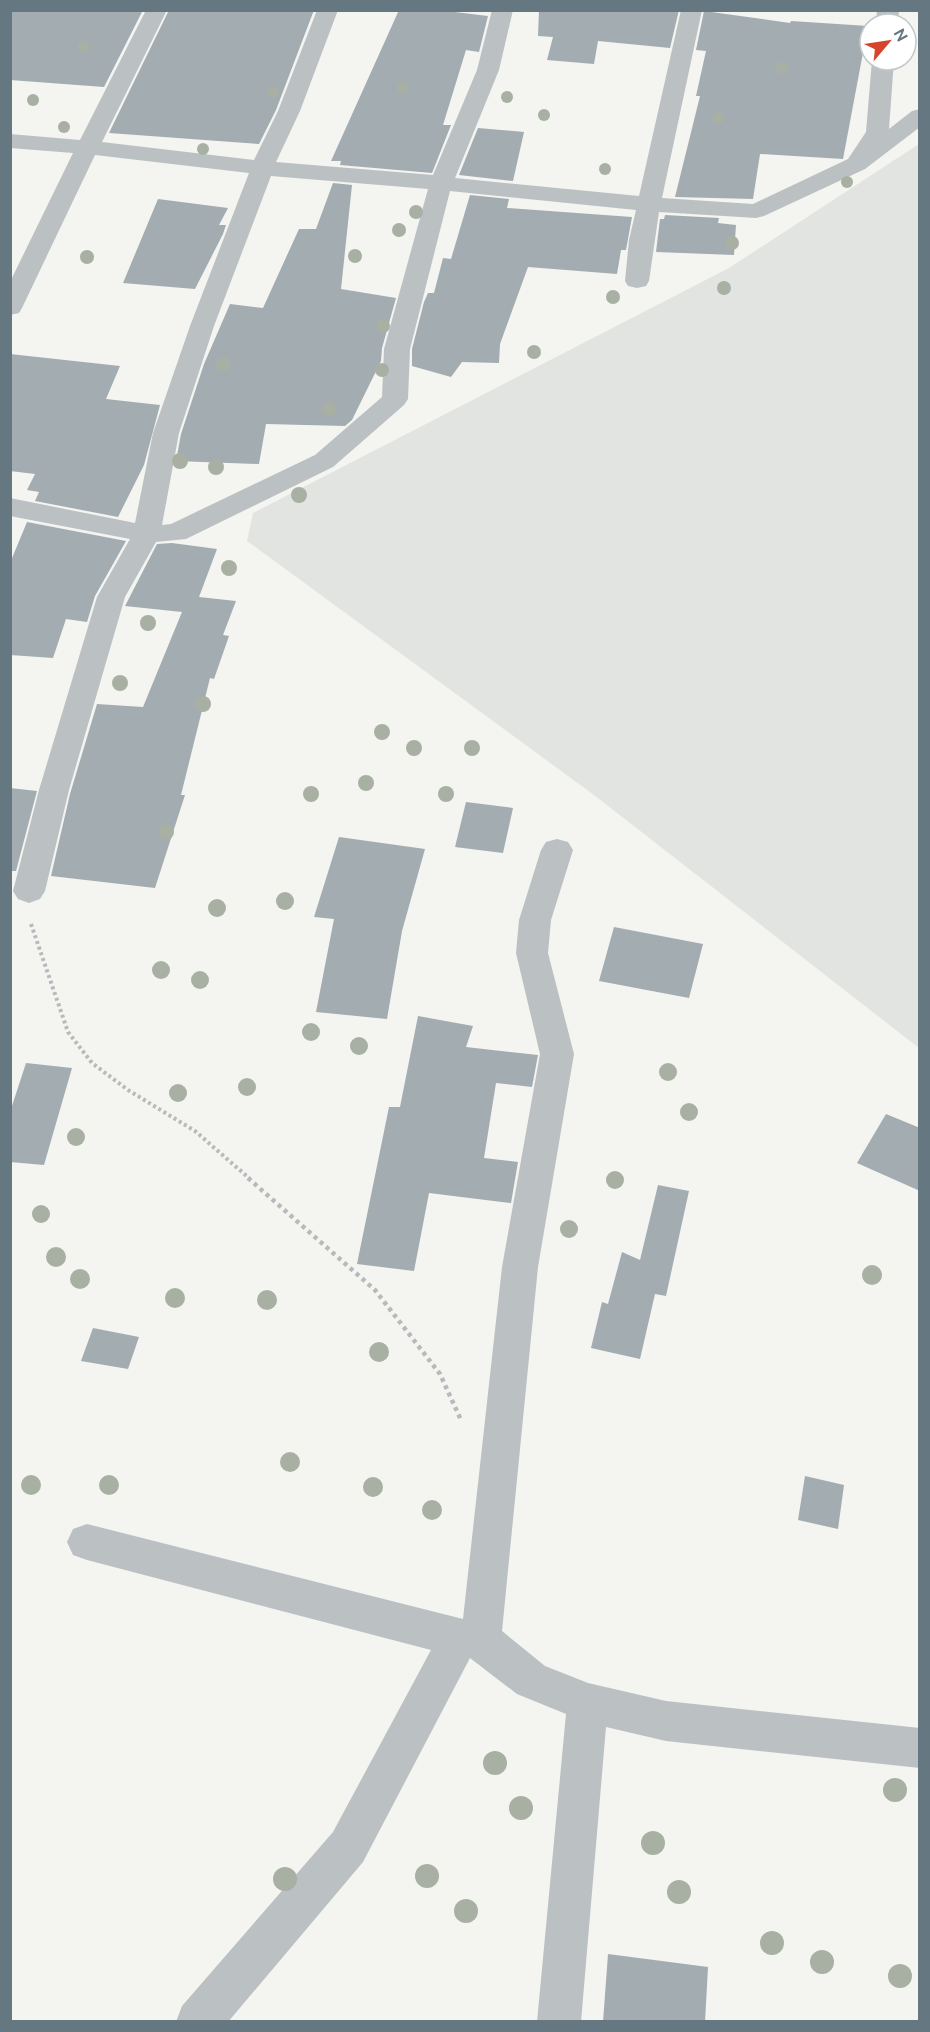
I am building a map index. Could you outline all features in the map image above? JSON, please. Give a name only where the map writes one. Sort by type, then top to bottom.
[{"type":"street","points":[[10,308],[157,10]]},
{"type":"street","points":[[29,891],[54,790],[111,597],[147,534],[166,433],[202,326],[262,168],[289,111],[328,10]]},
{"type":"street","points":[[10,507],[147,534],[176,533],[324,460],[395,399],[397,349],[441,183],[488,70],[503,10]]},
{"type":"street","points":[[637,281],[649,204],[692,10]]},
{"type":"street","points":[[857,164],[877,132],[882,72]]},
{"type":"street","points":[[10,141],[168,155],[262,168],[649,204],[756,211],[857,164],[920,116]]},
{"type":"street","points":[[198,2022],[348,1847],[470,1639],[520,1267],[557,1054],[532,953],[535,920],[556,850]]},
{"type":"street","points":[[87,1542],[470,1639],[531,1680],[588,1702],[666,1721],[920,1748]]},
{"type":"street","points":[[559,2022],[588,1702]]},
{"type":"path","points":[[29,891],[30,920],[68,1032],[92,1063],[128,1090],[195,1131],[375,1290],[440,1374],[463,1424]]},
{"type":"shaded area","points":[[919,144],[919,1048],[594,795],[247,541],[253,513],[729,268]]},
{"type":"building","points":[[10,10],[143,10],[104,87],[10,80]]},
{"type":"building","points":[[169,10],[314,10],[276,110],[259,144],[109,133]]},
{"type":"building","points":[[399,10],[438,10],[488,16],[479,52],[466,50],[443,125],[451,125],[432,173],[340,165],[341,161],[331,161]]},
{"type":"building","points":[[539,10],[679,10],[670,48],[598,41],[594,64],[547,60],[553,37],[538,36]]},
{"type":"building","points":[[704,11],[790,23],[791,21],[858,25],[859,72],[843,159],[760,154],[753,199],[675,197],[700,96],[696,96],[706,51],[696,50]]},
{"type":"building","points":[[478,128],[524,132],[513,181],[459,175]]},
{"type":"building","points":[[333,183],[352,185],[341,289],[396,298],[382,348],[381,361],[352,420],[345,426],[266,424],[259,464],[176,461],[181,434],[204,364],[230,304],[263,308],[299,229],[316,229]]},
{"type":"building","points":[[470,195],[509,199],[507,208],[632,217],[626,250],[621,250],[617,274],[528,267],[500,344],[499,363],[462,362],[451,377],[412,366],[412,349],[424,302],[428,293],[434,293],[443,258],[451,259]]},
{"type":"building","points":[[158,199],[228,208],[219,225],[226,225],[223,234],[195,289],[123,283]]},
{"type":"building","points":[[665,215],[719,218],[718,223],[736,225],[734,255],[656,252],[660,219],[664,219]]},
{"type":"building","points":[[10,354],[120,366],[106,399],[160,405],[144,465],[118,517],[35,501],[39,492],[27,490],[35,474],[10,471]]},
{"type":"building","points":[[27,522],[126,541],[95,596],[87,622],[66,619],[53,658],[10,655],[10,563]]},
{"type":"building","points":[[172,543],[217,549],[199,597],[236,601],[223,635],[229,636],[214,679],[210,678],[181,795],[185,795],[155,888],[51,876],[70,794],[97,704],[143,707],[182,612],[125,606],[157,544]]},
{"type":"building","points":[[10,788],[37,791],[16,871],[10,871]]},
{"type":"building","points":[[466,802],[513,808],[503,853],[455,847]]},
{"type":"building","points":[[339,837],[425,849],[402,931],[387,1019],[316,1012],[334,919],[314,917]]},
{"type":"building","points":[[614,927],[703,944],[689,998],[599,981]]},
{"type":"building","points":[[418,1016],[473,1026],[466,1047],[538,1055],[532,1087],[496,1083],[484,1158],[518,1162],[511,1203],[429,1193],[414,1271],[357,1264],[389,1107],[400,1107]]},
{"type":"building","points":[[26,1063],[72,1068],[44,1165],[10,1162],[10,1112]]},
{"type":"building","points":[[886,1114],[920,1128],[920,1191],[857,1163]]},
{"type":"building","points":[[658,1185],[689,1191],[666,1296],[655,1294],[640,1359],[591,1348],[602,1302],[608,1304],[622,1252],[640,1260]]},
{"type":"building","points":[[93,1328],[139,1337],[128,1369],[81,1361]]},
{"type":"building","points":[[805,1476],[844,1485],[838,1529],[798,1520]]},
{"type":"building","points":[[608,1954],[708,1967],[705,2022],[603,2022]]}]
